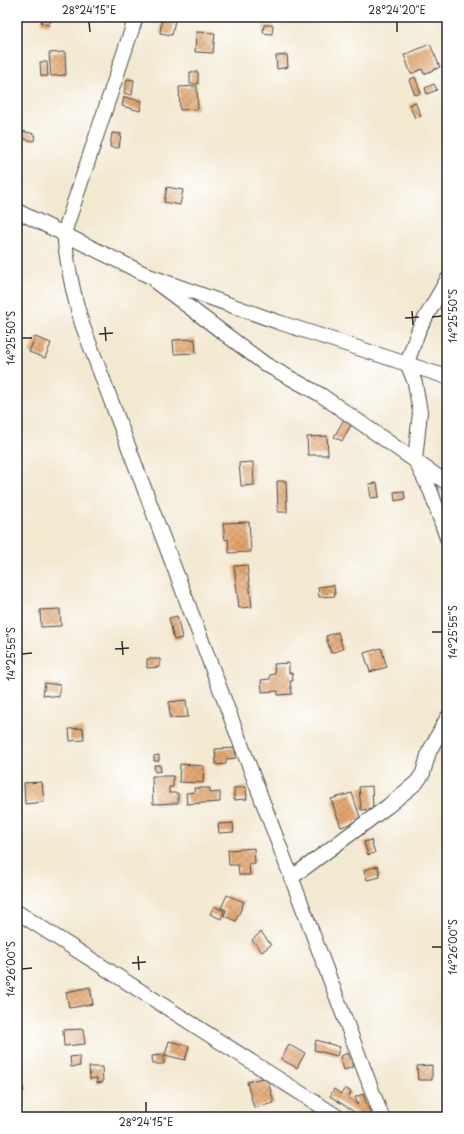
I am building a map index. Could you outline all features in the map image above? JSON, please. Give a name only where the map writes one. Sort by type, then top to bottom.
[{"type":"street","points":[[136,17],[64,233],[68,268],[74,298],[82,324],[382,1117]]},
{"type":"street","points":[[17,211],[149,276],[278,322],[447,377]]},
{"type":"street","points":[[149,276],[265,364],[321,395],[447,483]]},
{"type":"street","points":[[447,280],[419,329],[407,363],[415,383],[420,412],[415,460],[431,492],[447,538]]},
{"type":"street","points":[[291,878],[388,806],[417,782],[423,773],[429,752],[447,718]]},
{"type":"street","points":[[17,912],[338,1117]]},
{"type":"building","points":[[43,17],[52,17],[49,25],[41,23]]},
{"type":"building","points":[[332,17],[355,17],[355,18],[332,19]]},
{"type":"building","points":[[162,18],[175,20],[172,35],[160,33]]},
{"type":"building","points":[[264,25],[273,25],[272,34],[263,33]]},
{"type":"building","points":[[196,32],[215,33],[213,53],[195,52]]},
{"type":"building","points":[[430,44],[440,67],[424,74],[422,69],[411,74],[404,55]]},
{"type":"building","points":[[65,52],[66,75],[51,76],[49,53]]},
{"type":"building","points":[[287,55],[288,67],[277,69],[276,56]]},
{"type":"building","points":[[40,62],[47,62],[48,76],[41,76]]},
{"type":"building","points":[[190,72],[198,72],[198,84],[190,84]]},
{"type":"building","points":[[415,77],[421,93],[415,95],[409,80]]},
{"type":"building","points":[[127,79],[134,80],[132,95],[124,93]]},
{"type":"building","points":[[434,84],[437,90],[427,94],[425,88]]},
{"type":"building","points":[[197,86],[198,109],[180,110],[179,87]]},
{"type":"building","points":[[124,97],[142,101],[140,111],[122,106]]},
{"type":"building","points":[[415,102],[421,116],[415,118],[409,105]]},
{"type":"building","points":[[22,131],[35,134],[34,141],[20,138]]},
{"type":"building","points":[[112,133],[121,134],[119,148],[110,147]]},
{"type":"building","points":[[167,187],[183,190],[180,205],[164,202]]},
{"type":"building","points":[[35,337],[51,343],[45,358],[29,352]]},
{"type":"building","points":[[195,339],[196,353],[174,354],[173,340]]},
{"type":"building","points":[[344,419],[352,423],[342,441],[334,437]]},
{"type":"building","points":[[327,436],[328,455],[308,455],[307,437]]},
{"type":"building","points":[[253,462],[254,485],[241,486],[239,463]]},
{"type":"building","points":[[277,481],[286,481],[287,512],[278,512]]},
{"type":"building","points":[[377,483],[379,497],[371,498],[369,484]]},
{"type":"building","points":[[404,491],[405,499],[395,501],[394,492]]},
{"type":"building","points":[[249,522],[251,552],[229,553],[228,539],[225,540],[223,523]]},
{"type":"building","points":[[247,565],[252,607],[239,608],[234,566]]},
{"type":"building","points":[[334,585],[335,596],[319,597],[318,587]]},
{"type":"building","points":[[60,609],[61,626],[41,627],[40,610]]},
{"type":"building","points":[[177,616],[182,638],[174,640],[169,618]]},
{"type":"building","points":[[338,632],[343,649],[331,653],[326,636]]},
{"type":"building","points":[[381,648],[387,667],[370,672],[364,653]]},
{"type":"building","points":[[147,659],[160,659],[160,667],[147,668]]},
{"type":"building","points":[[289,663],[289,673],[292,673],[293,681],[290,681],[292,694],[278,695],[278,691],[262,692],[261,680],[270,679],[270,675],[275,674],[274,664]]},
{"type":"building","points":[[45,683],[60,685],[59,697],[43,695]]},
{"type":"building","points":[[186,700],[188,717],[170,718],[169,702]]},
{"type":"building","points":[[83,728],[84,740],[70,741],[69,729]]},
{"type":"building","points":[[235,748],[236,758],[226,759],[226,764],[216,765],[215,749]]},
{"type":"building","points":[[159,755],[159,761],[154,761],[154,756]]},
{"type":"building","points":[[180,764],[204,766],[203,783],[179,782]]},
{"type":"building","points":[[154,765],[160,765],[161,771],[155,772]]},
{"type":"building","points":[[152,776],[173,776],[173,787],[169,787],[169,793],[178,793],[178,803],[153,804]]},
{"type":"building","points":[[42,782],[44,802],[25,804],[24,783]]},
{"type":"building","points":[[372,786],[373,809],[361,810],[359,787]]},
{"type":"building","points":[[246,787],[247,799],[234,800],[234,788]]},
{"type":"building","points":[[194,788],[210,788],[210,793],[220,792],[220,802],[187,804],[186,793],[195,792]]},
{"type":"building","points":[[352,793],[361,820],[341,827],[331,799]]},
{"type":"building","points":[[233,823],[234,832],[219,833],[218,824]]},
{"type":"building","points":[[371,840],[375,853],[368,855],[364,842]]},
{"type":"building","points":[[254,848],[255,863],[249,864],[250,875],[239,875],[238,865],[229,865],[228,850]]},
{"type":"building","points":[[378,866],[380,877],[367,880],[364,870]]},
{"type":"building","points":[[227,895],[244,902],[236,921],[224,916],[226,910],[221,908]]},
{"type":"building","points":[[214,906],[224,911],[221,919],[210,914]]},
{"type":"building","points":[[261,932],[271,945],[262,952],[252,940]]},
{"type":"building","points":[[90,987],[93,1004],[69,1008],[66,992]]},
{"type":"building","points":[[83,1029],[85,1044],[64,1046],[63,1030]]},
{"type":"building","points":[[316,1040],[340,1047],[337,1056],[314,1050]]},
{"type":"building","points":[[169,1041],[189,1046],[185,1060],[165,1055]]},
{"type":"building","points":[[289,1045],[305,1053],[297,1068],[281,1059]]},
{"type":"building","points":[[348,1053],[353,1067],[344,1070],[340,1056]]},
{"type":"building","points":[[164,1055],[164,1064],[153,1064],[152,1056]]},
{"type":"building","points":[[79,1056],[80,1066],[71,1067],[70,1057]]},
{"type":"building","points":[[432,1065],[432,1080],[418,1080],[417,1066]]},
{"type":"building","points":[[89,1067],[102,1067],[103,1082],[97,1083],[97,1078],[90,1079]]},
{"type":"building","points":[[17,1077],[20,1077],[24,1091],[17,1094]]},
{"type":"building","points":[[267,1077],[274,1103],[254,1108],[247,1082]]},
{"type":"building","points":[[345,1088],[351,1092],[348,1098],[358,1105],[355,1097],[363,1094],[371,1115],[362,1117],[330,1096],[334,1089],[341,1094]]}]
